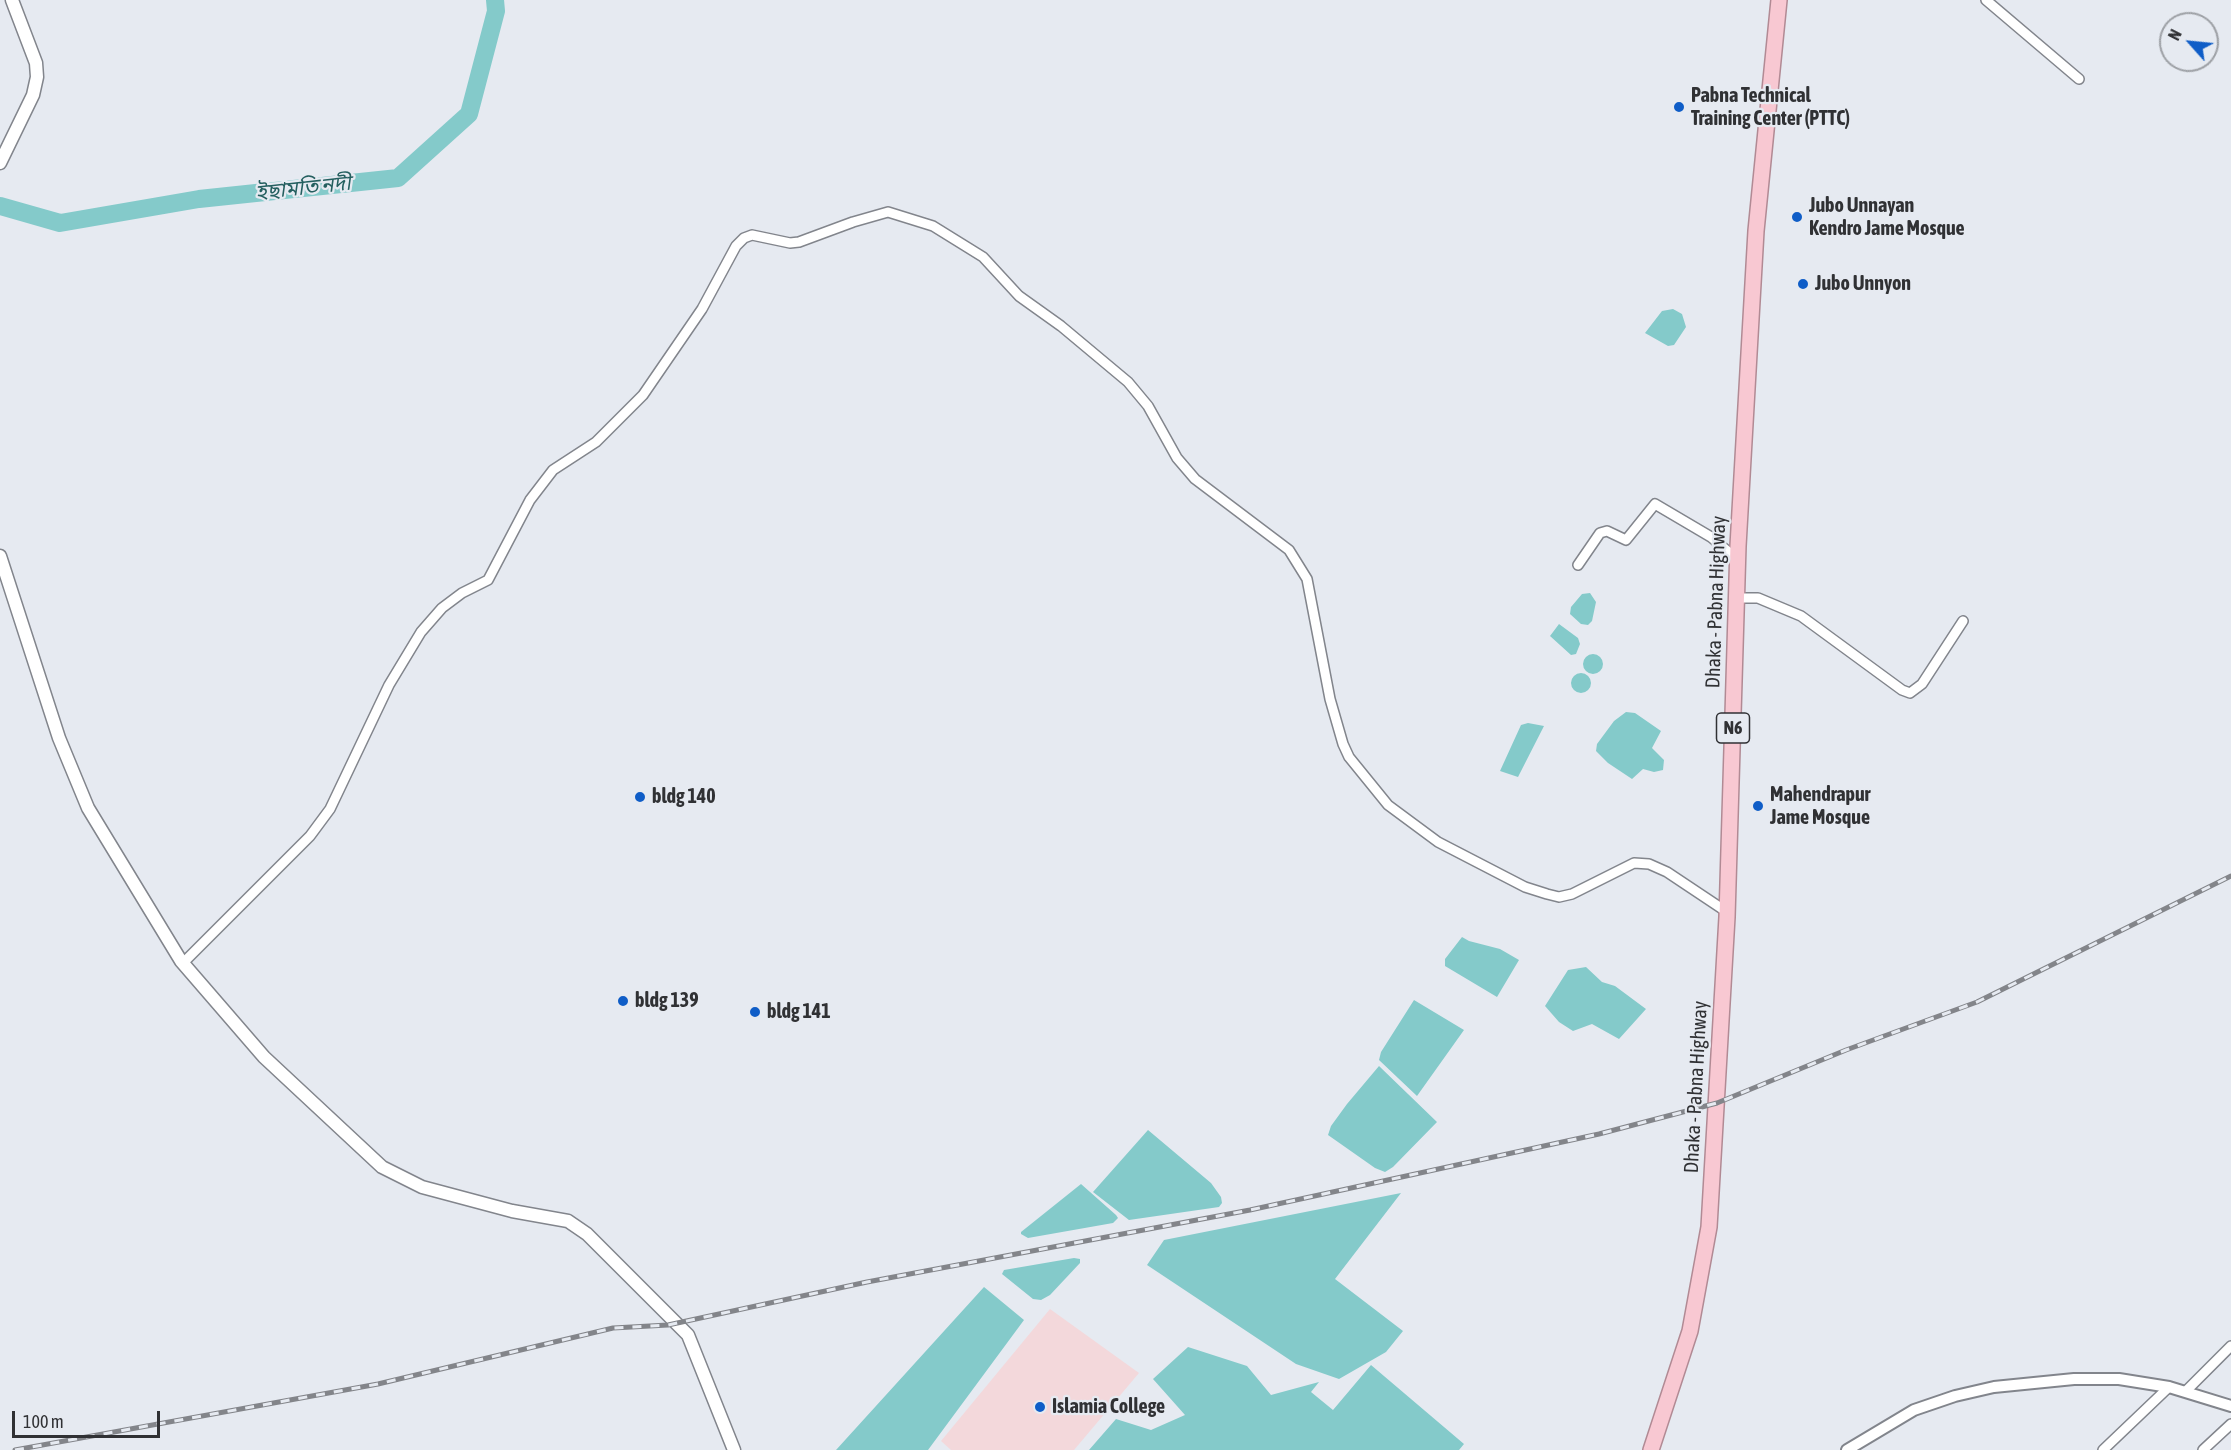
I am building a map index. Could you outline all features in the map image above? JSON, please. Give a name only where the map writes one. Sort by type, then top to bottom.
[{"type":"highway","name":"Dhaka - Pabna Highway","points":[[1651,1450],[1690,1331],[1709,1227],[1727,912],[1736,598],[1756,231],[1779,0]]},
{"type":"main road","points":[[0,163],[33,95],[37,77],[36,63],[12,0]]},
{"type":"main road","points":[[0,556],[59,738],[88,808],[183,963],[264,1057],[382,1167],[422,1187],[512,1211],[568,1221],[587,1234],[688,1335],[734,1450]]},
{"type":"street","points":[[1986,0],[2079,79]]},
{"type":"street","points":[[183,963],[310,836],[330,809],[389,685],[421,632],[442,608],[462,593],[488,580],[530,500],[553,470],[596,441],[644,395],[702,309],[736,246],[744,238],[752,235],[789,243],[799,242],[888,212],[933,226],[983,257],[1019,296],[1061,326],[1128,382],[1148,406],[1178,458],[1195,478],[1289,550],[1307,579],[1330,699],[1349,757],[1388,804],[1402,816],[1438,842],[1546,894],[1559,897],[1572,894],[1634,863],[1649,864],[1667,872],[1727,912]]},
{"type":"street","points":[[1578,565],[1600,533],[1607,531],[1626,540],[1655,504],[1711,537],[1738,560]]},
{"type":"street","points":[[1736,598],[1758,598],[1801,616],[1910,693],[1922,684],[1963,621]]},
{"type":"street","points":[[2186,1391],[2231,1346]]},
{"type":"street","points":[[1846,1450],[1914,1410],[1955,1396],[1995,1387],[2074,1379],[2119,1379],[2186,1391],[2231,1406]]},
{"type":"street","points":[[2103,1450],[2169,1387]]},
{"type":"street","points":[[2203,1450],[2231,1424]]},
{"type":"shaded area","name":"Islamia College","points":[[1050,1309],[1139,1373],[1074,1450],[951,1450],[941,1441]]},
{"type":"water","points":[[1673,309],[1682,314],[1686,327],[1674,345],[1668,346],[1645,333],[1662,311]]},
{"type":"water","points":[[1590,593],[1596,602],[1592,621],[1588,625],[1581,624],[1570,614],[1571,607],[1582,594]]},
{"type":"water","points":[[1559,624],[1578,638],[1580,644],[1576,654],[1571,655],[1550,636]]},
{"type":"water","points":[[1593,654],[1600,657],[1603,664],[1600,671],[1593,674],[1586,671],[1583,664],[1586,657]]},
{"type":"water","points":[[1581,673],[1588,676],[1591,683],[1588,690],[1581,693],[1574,690],[1571,683],[1574,676]]},
{"type":"water","points":[[1626,712],[1635,713],[1661,731],[1652,748],[1664,760],[1663,770],[1654,772],[1643,769],[1632,779],[1608,763],[1596,751],[1597,744],[1614,721]]},
{"type":"water","points":[[1528,723],[1544,726],[1518,777],[1500,771],[1521,725]]},
{"type":"water","points":[[1462,937],[1500,949],[1519,960],[1497,997],[1445,966],[1445,959]]},
{"type":"water","points":[[1586,967],[1602,982],[1615,986],[1646,1009],[1619,1039],[1592,1024],[1573,1031],[1559,1022],[1545,1006],[1568,970]]},
{"type":"water","points":[[1414,1000],[1464,1030],[1417,1096],[1379,1060],[1381,1052]]},
{"type":"water","points":[[1379,1066],[1437,1122],[1393,1167],[1385,1172],[1375,1168],[1328,1135],[1331,1126],[1347,1104]]},
{"type":"water","points":[[1148,1130],[1211,1183],[1221,1197],[1222,1203],[1219,1207],[1129,1220],[1093,1192]]},
{"type":"water","points":[[1081,1184],[1116,1215],[1118,1218],[1113,1223],[1028,1238],[1021,1234],[1021,1232]]},
{"type":"water","points":[[1401,1193],[1335,1279],[1403,1331],[1386,1352],[1339,1379],[1296,1364],[1147,1265],[1164,1240]]},
{"type":"water","points":[[1074,1258],[1080,1259],[1080,1263],[1050,1295],[1041,1300],[1033,1299],[1002,1274],[1004,1270]]},
{"type":"water","points":[[984,1287],[1024,1320],[928,1450],[836,1450]]},
{"type":"water","points":[[1188,1347],[1247,1366],[1271,1395],[1319,1382],[1311,1392],[1333,1410],[1371,1365],[1464,1444],[1459,1450],[1089,1450],[1116,1419],[1151,1430],[1185,1415],[1153,1379]]},
{"type":"waterway","name":"ইছামতি নদী","points":[[0,206],[60,223],[199,199],[398,178],[469,114],[496,11],[495,0]]},
{"type":"railway","points":[[15,1450],[378,1384],[613,1328],[668,1325],[867,1282],[1250,1210],[1599,1134],[1717,1103],[1846,1050],[1977,1002],[2231,876]]},
{"type":"place","name":"Pabna Technical Training Center (PTTC)","points":[[1679,107]]},
{"type":"place","name":"Jubo Unnayan Kendro Jame Mosque","points":[[1797,217]]},
{"type":"place","name":"Jubo Unnyon","points":[[1803,284]]},
{"type":"place","name":"bldg 140","points":[[640,797]]},
{"type":"place","name":"Mahendrapur Jame Mosque","points":[[1758,806]]},
{"type":"place","name":"bldg 139","points":[[623,1001]]},
{"type":"place","name":"bldg 141","points":[[755,1012]]},
{"type":"place","name":"Islamia College","points":[[1040,1407]]}]
